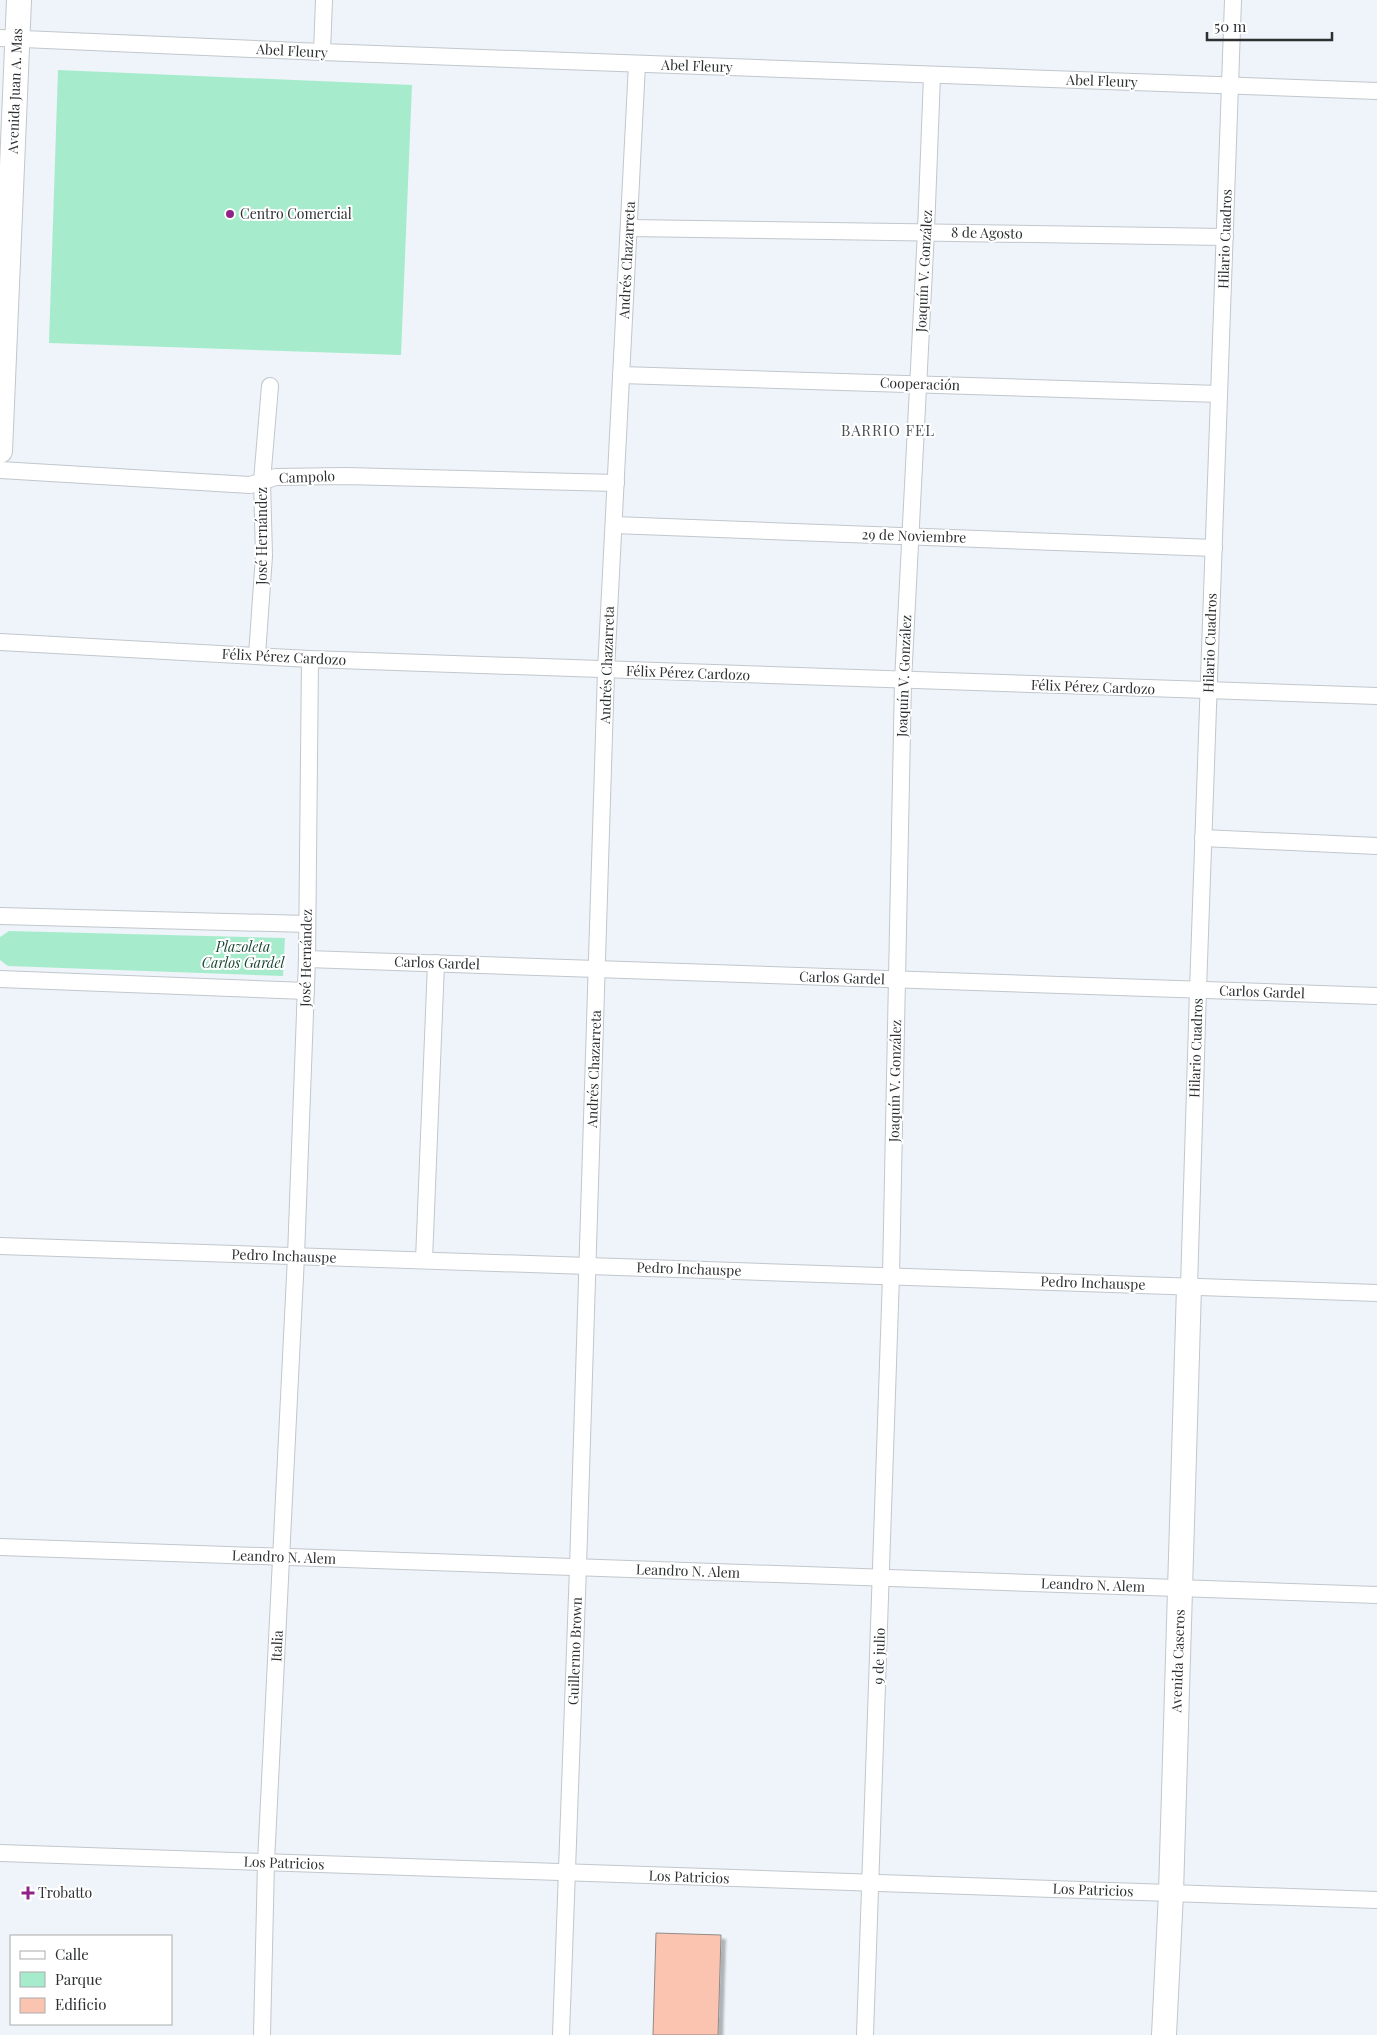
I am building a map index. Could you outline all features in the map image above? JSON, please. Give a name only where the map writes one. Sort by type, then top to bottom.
[{"type":"main road","name":"Avenida Juan A. Mas","points":[[0,451],[9,38],[19,0]]},
{"type":"main road","name":"Avenida Caseros","points":[[1164,2035],[1171,1893],[1189,1287]]},
{"type":"street","points":[[322,52],[324,0]]},
{"type":"street","name":"Hilario Cuadros","points":[[1189,1287],[1233,0]]},
{"type":"street","name":"Abel Fleury","points":[[9,38],[932,76],[1377,91]]},
{"type":"street","name":"Andrés Chazarreta","points":[[587,1266],[606,670],[637,64]]},
{"type":"street","name":"Joaquín V. González","points":[[891,1276],[903,681],[932,76]]},
{"type":"street","name":"8 de Agosto","points":[[629,228],[1225,237]]},
{"type":"street","name":"Cooperación","points":[[621,375],[1219,394]]},
{"type":"street","name":"José Hernández","points":[[257,655],[264,556],[262,481],[270,386]]},
{"type":"street","name":"Campolo","points":[[0,470],[250,485],[276,477],[346,476],[616,483]]},
{"type":"street","name":"29 de Noviembre","points":[[614,525],[1214,548]]},
{"type":"street","name":"Félix Pérez Cardozo","points":[[0,642],[310,659],[1377,696]]},
{"type":"street","name":"José Hernández","points":[[296,1256],[308,959],[310,659]]},
{"type":"street","points":[[1203,838],[1377,846]]},
{"type":"street","points":[[0,916],[307,924]]},
{"type":"street","name":"Carlos Gardel","points":[[308,959],[1377,996]]},
{"type":"street","points":[[424,1260],[436,963]]},
{"type":"street","points":[[0,979],[306,991]]},
{"type":"street","name":"Pedro Inchauspe","points":[[0,1246],[1377,1293]]},
{"type":"street","name":"Italia","points":[[262,2035],[266,1862],[296,1256]]},
{"type":"street","name":"Guillermo Brown","points":[[561,2035],[587,1266]]},
{"type":"street","name":"9 de julio","points":[[865,2035],[891,1276]]},
{"type":"street","name":"Leandro N. Alem","points":[[0,1547],[1377,1595]]},
{"type":"street","name":"Los Patricios","points":[[0,1853],[1377,1900]]},
{"type":"green space","name":"Centro Comercial","points":[[58,70],[412,85],[401,355],[49,343]]},
{"type":"green space","name":"Plazoleta Carlos Gardel","points":[[9,931],[285,938],[283,976],[8,966],[0,960],[0,937]]},
{"type":"building","points":[[656,1933],[721,1935],[718,2035],[653,2035]]},
{"type":"place","name":"Centro Comercial","points":[[230,214]]},
{"type":"place","name":"Trobatto","points":[[28,1893]]},
{"type":"district","name":"BARRIO FEL","points":[[888,431]]}]
